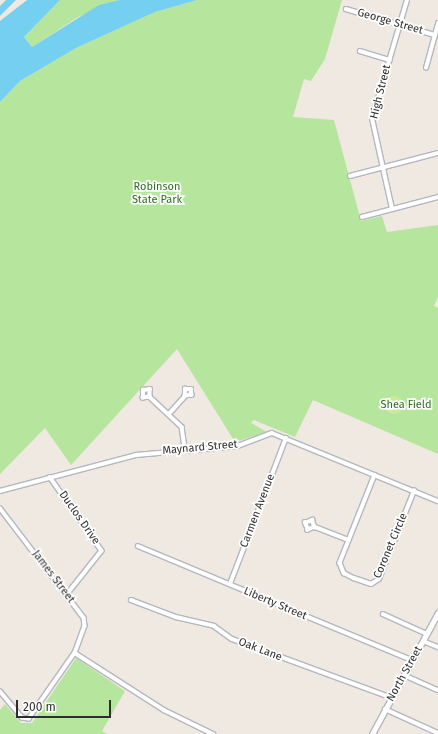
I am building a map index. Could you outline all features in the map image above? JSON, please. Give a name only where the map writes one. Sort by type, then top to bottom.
[{"type":"main road","name":"North Street","points":[[372,734],[438,613]]},
{"type":"street","name":"High Street","points":[[392,209],[381,167],[372,118],[407,0]]},
{"type":"street","name":"George Street","points":[[346,9],[435,34]]},
{"type":"street","points":[[426,68],[438,24]]},
{"type":"street","points":[[360,51],[390,60]]},
{"type":"street","points":[[350,176],[438,153]]},
{"type":"street","points":[[362,217],[438,197]]},
{"type":"street","points":[[168,414],[185,396]]},
{"type":"street","points":[[150,397],[182,427],[185,449]]},
{"type":"street","name":"Maynard Street","points":[[0,491],[136,455],[185,449],[238,446],[272,433],[438,501]]},
{"type":"street","name":"Carmen Avenue","points":[[230,584],[286,438]]},
{"type":"street","name":"Coronet Circle","points":[[375,475],[349,540],[341,569],[354,578],[374,583],[379,579],[414,491]]},
{"type":"street","name":"Duclos Drive","points":[[50,477],[102,551],[67,595]]},
{"type":"street","name":"James Street","points":[[0,508],[84,618],[75,653],[29,719],[22,718],[0,692]]},
{"type":"street","points":[[315,527],[349,540]]},
{"type":"street","name":"Liberty Street","points":[[138,546],[412,660]]},
{"type":"street","name":"Oak Lane","points":[[131,600],[176,618],[214,626],[239,642],[392,698]]},
{"type":"street","points":[[383,614],[427,634]]},
{"type":"street","points":[[423,641],[438,647]]},
{"type":"street","points":[[75,653],[164,710],[213,734]]},
{"type":"street","points":[[404,675],[438,690]]},
{"type":"street","points":[[385,709],[438,733]]},
{"type":"green space","points":[[60,0],[120,0],[78,17],[32,47],[24,37]]},
{"type":"green space","name":"Robinson State Park","points":[[197,0],[342,0],[325,59],[311,81],[304,79],[293,117],[334,120],[361,221],[382,216],[387,232],[438,225],[438,297],[434,306],[438,308],[438,454],[313,400],[295,437],[254,420],[251,423],[267,432],[235,442],[177,349],[71,465],[45,428],[0,474],[0,102],[20,81],[76,48],[155,12]]},
{"type":"green space","points":[[390,396],[398,396],[403,401],[401,412],[398,414],[390,414],[385,409],[385,401]]},
{"type":"green space","points":[[76,658],[125,691],[102,731],[107,734],[0,734],[0,710],[5,704],[21,723],[32,723]]},
{"type":"water","points":[[6,0],[16,0],[0,16],[0,6]]},
{"type":"water","points":[[27,0],[60,0],[24,37],[32,47],[99,5],[120,0],[197,0],[155,12],[76,48],[20,81],[0,102],[0,21]]},
{"type":"park label","name":"Shea Field","points":[[406,405]]}]
